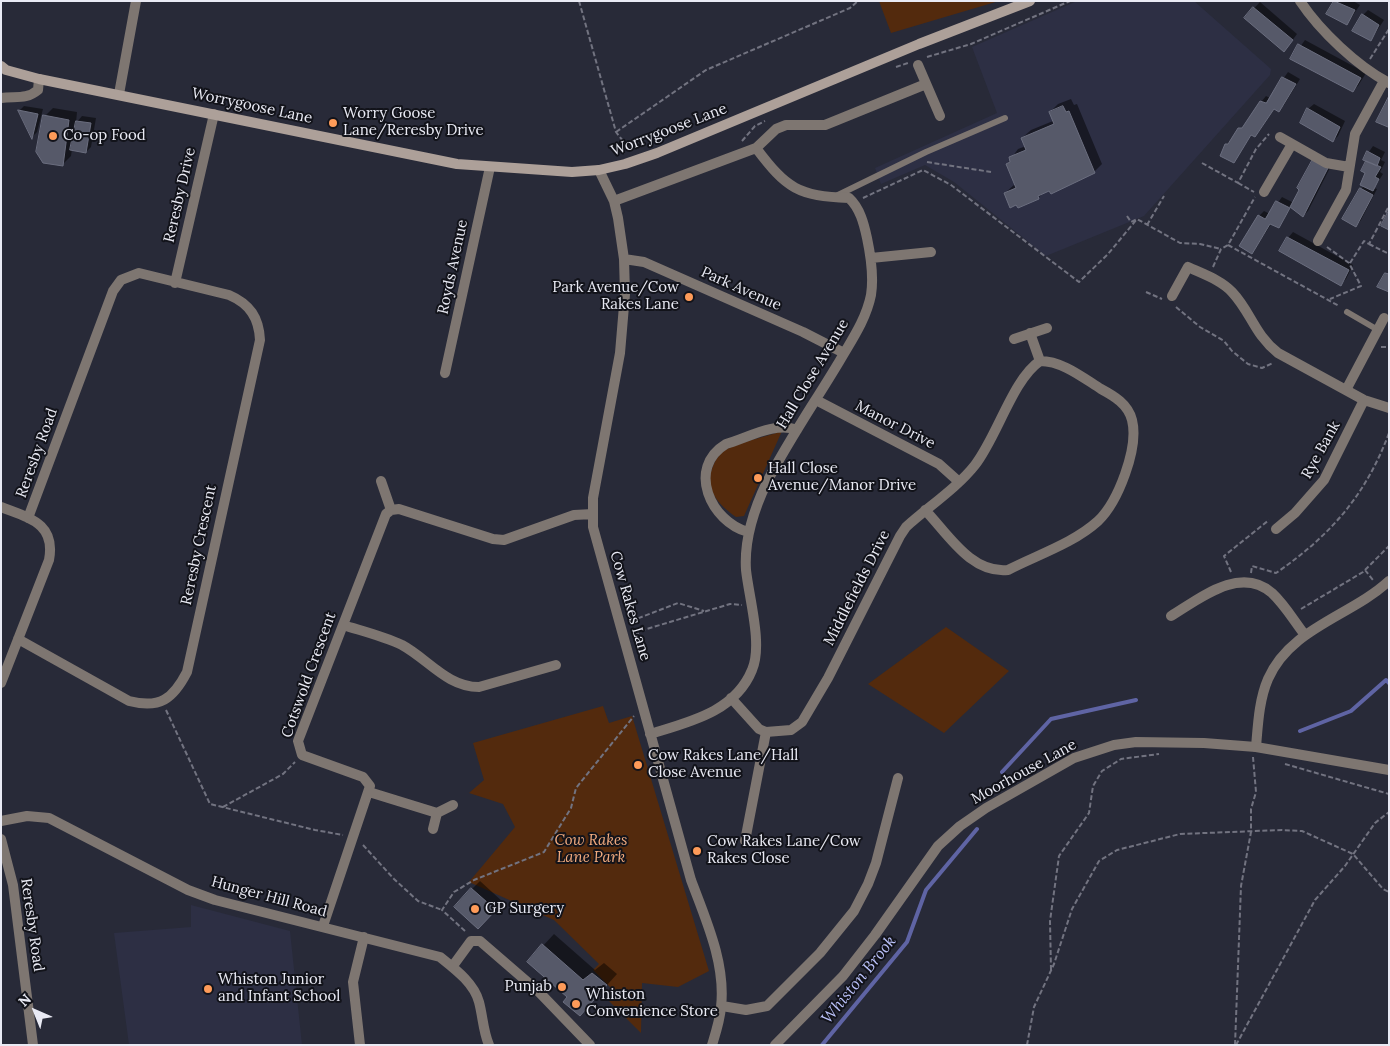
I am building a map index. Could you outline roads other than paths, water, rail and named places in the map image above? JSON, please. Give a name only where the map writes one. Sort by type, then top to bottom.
[{"type":"main road","name":"Worrygoose Lane","points":[[3,70],[406,155],[490,167],[572,172],[599,170],[625,164],[698,137],[918,44],[1030,1]]},
{"type":"street","points":[[119,94],[136,1]]},
{"type":"street","points":[[1300,1],[1312,19],[1365,68],[1386,82],[1355,134],[1346,190],[1318,241]]},
{"type":"street","points":[[919,61],[926,84],[940,116]]},
{"type":"street","points":[[1,98],[24,98],[32,95],[38,90],[39,79]]},
{"type":"street","points":[[614,201],[736,157],[756,148],[766,136],[776,129],[786,126],[825,125],[926,84]]},
{"type":"street","name":"Reresby Drive","points":[[175,283],[214,114]]},
{"type":"street","points":[[1280,137],[1326,163],[1349,167]]},
{"type":"street","points":[[1264,192],[1292,144]]},
{"type":"street","points":[[756,148],[776,175],[792,186],[810,195],[835,197]]},
{"type":"street","name":"Royds Avenue","points":[[445,373],[490,167]]},
{"type":"street","name":"Cow Rakes Lane","points":[[599,170],[614,201],[624,259],[624,320],[620,353],[593,498],[596,542],[691,880],[710,930],[720,970],[722,1006],[712,1045]]},
{"type":"street","name":"Hall Close Avenue","points":[[650,734],[702,718],[718,710],[742,687],[752,670],[757,654],[746,567],[748,532],[767,483],[865,314],[871,287],[871,258],[864,227],[855,204],[849,198],[835,197]]},
{"type":"street","points":[[871,258],[931,252]]},
{"type":"street","name":"Park Avenue","points":[[624,259],[644,262],[803,332],[844,353]]},
{"type":"street","points":[[1171,300],[1188,267],[1214,279],[1230,290],[1242,304],[1255,328],[1266,343],[1285,356],[1364,400],[1389,408]]},
{"type":"street","name":"Reresby Road","points":[[1,683],[49,560],[52,545],[41,525],[28,518],[113,290],[121,280],[139,274],[175,283]]},
{"type":"street","name":"Reresby Crescent","points":[[18,639],[129,701],[147,706],[162,701],[177,691],[187,672],[260,340],[259,327],[253,313],[242,300],[229,295],[175,283]]},
{"type":"street","points":[[1346,390],[1384,318]]},
{"type":"street","points":[[1014,339],[1047,328]]},
{"type":"street","points":[[925,510],[974,562],[998,571],[1008,570],[1084,532],[1110,508],[1125,475],[1133,437],[1132,420],[1125,406],[1115,396],[1057,363],[1040,361],[1030,334]]},
{"type":"street","name":"Middlefields Drive","points":[[766,732],[791,730],[802,722],[828,678],[900,536],[925,510],[974,466],[988,446],[1028,370],[1040,361]]},
{"type":"street","name":"Manor Drive","points":[[816,400],[939,464],[958,481]]},
{"type":"street","name":"Rye Bank","points":[[1277,528],[1295,513],[1324,480],[1364,400]]},
{"type":"street","points":[[748,532],[735,526],[709,498],[704,480],[710,460],[726,444],[779,427],[789,427],[797,430]]},
{"type":"street","points":[[381,481],[391,510],[399,509],[493,539],[504,540],[574,515],[593,514]]},
{"type":"street","points":[[1,507],[28,518]]},
{"type":"street","name":"Cotswold Crescent","points":[[369,792],[370,786],[363,777],[302,755],[298,742],[382,521],[391,510]]},
{"type":"street","points":[[1250,751],[1262,698],[1275,665],[1290,647],[1373,595],[1389,581]]},
{"type":"street","points":[[1172,616],[1214,589],[1233,584],[1257,584],[1270,591],[1305,636]]},
{"type":"street","points":[[343,625],[401,645],[424,658],[447,679],[468,687],[479,687],[556,665]]},
{"type":"street","points":[[731,698],[758,729],[766,732],[744,841]]},
{"type":"street","name":"Moorhouse Lane","points":[[776,1045],[843,976],[875,935],[938,846],[960,826],[986,808],[1074,758],[1114,744],[1136,742],[1250,751],[1389,770]]},
{"type":"street","points":[[722,1006],[746,1010],[767,1006],[820,953],[854,911],[876,863],[898,778]]},
{"type":"street","points":[[323,926],[369,792],[437,813],[453,805]]},
{"type":"street","points":[[433,830],[437,813]]},
{"type":"street","name":"Hunger Hill Road","points":[[1,821],[26,816],[49,818],[188,890],[216,900],[440,957],[467,982],[478,999],[484,1033],[489,1045]]},
{"type":"street","name":"Reresby Road","points":[[1,839],[13,884],[33,1045]]},
{"type":"street","points":[[360,1045],[353,982],[364,937]]},
{"type":"street","points":[[452,967],[471,941],[480,941],[539,992],[590,1045]]},
{"type":"lane","points":[[835,197],[926,152],[1006,118]]},
{"type":"lane","points":[[1347,312],[1378,330]]},
{"type":"waterway","name":"Whiston Brook","points":[[1300,731],[1351,711],[1386,680],[1389,683]]},
{"type":"waterway","name":"Whiston Brook","points":[[1002,772],[1051,719],[1136,700]]},
{"type":"waterway","name":"Whiston Brook","points":[[822,1045],[907,942],[926,890],[977,829]]},
{"type":"place","name":"Worry Goose Lane/Reresby Drive","points":[[333,123]]},
{"type":"place","name":"Co-op Food","points":[[53,136]]},
{"type":"place","name":"Park Avenue/Cow Rakes Lane","points":[[689,297]]},
{"type":"place","name":"Hall Close Avenue/Manor Drive","points":[[758,478]]},
{"type":"place","name":"Cow Rakes Lane/Hall Close Avenue","points":[[638,765]]},
{"type":"place","name":"Cow Rakes Lane/Cow Rakes Close","points":[[697,851]]},
{"type":"place","name":"GP Surgery","points":[[475,909]]},
{"type":"place","name":"Punjab","points":[[562,987]]},
{"type":"place","name":"Whiston Junior and Infant School","points":[[208,989]]},
{"type":"place","name":"Whiston Convenience Store","points":[[576,1004]]},
{"type":"park label","name":"Cow Rakes Lane Park","points":[[591,850]]}]
